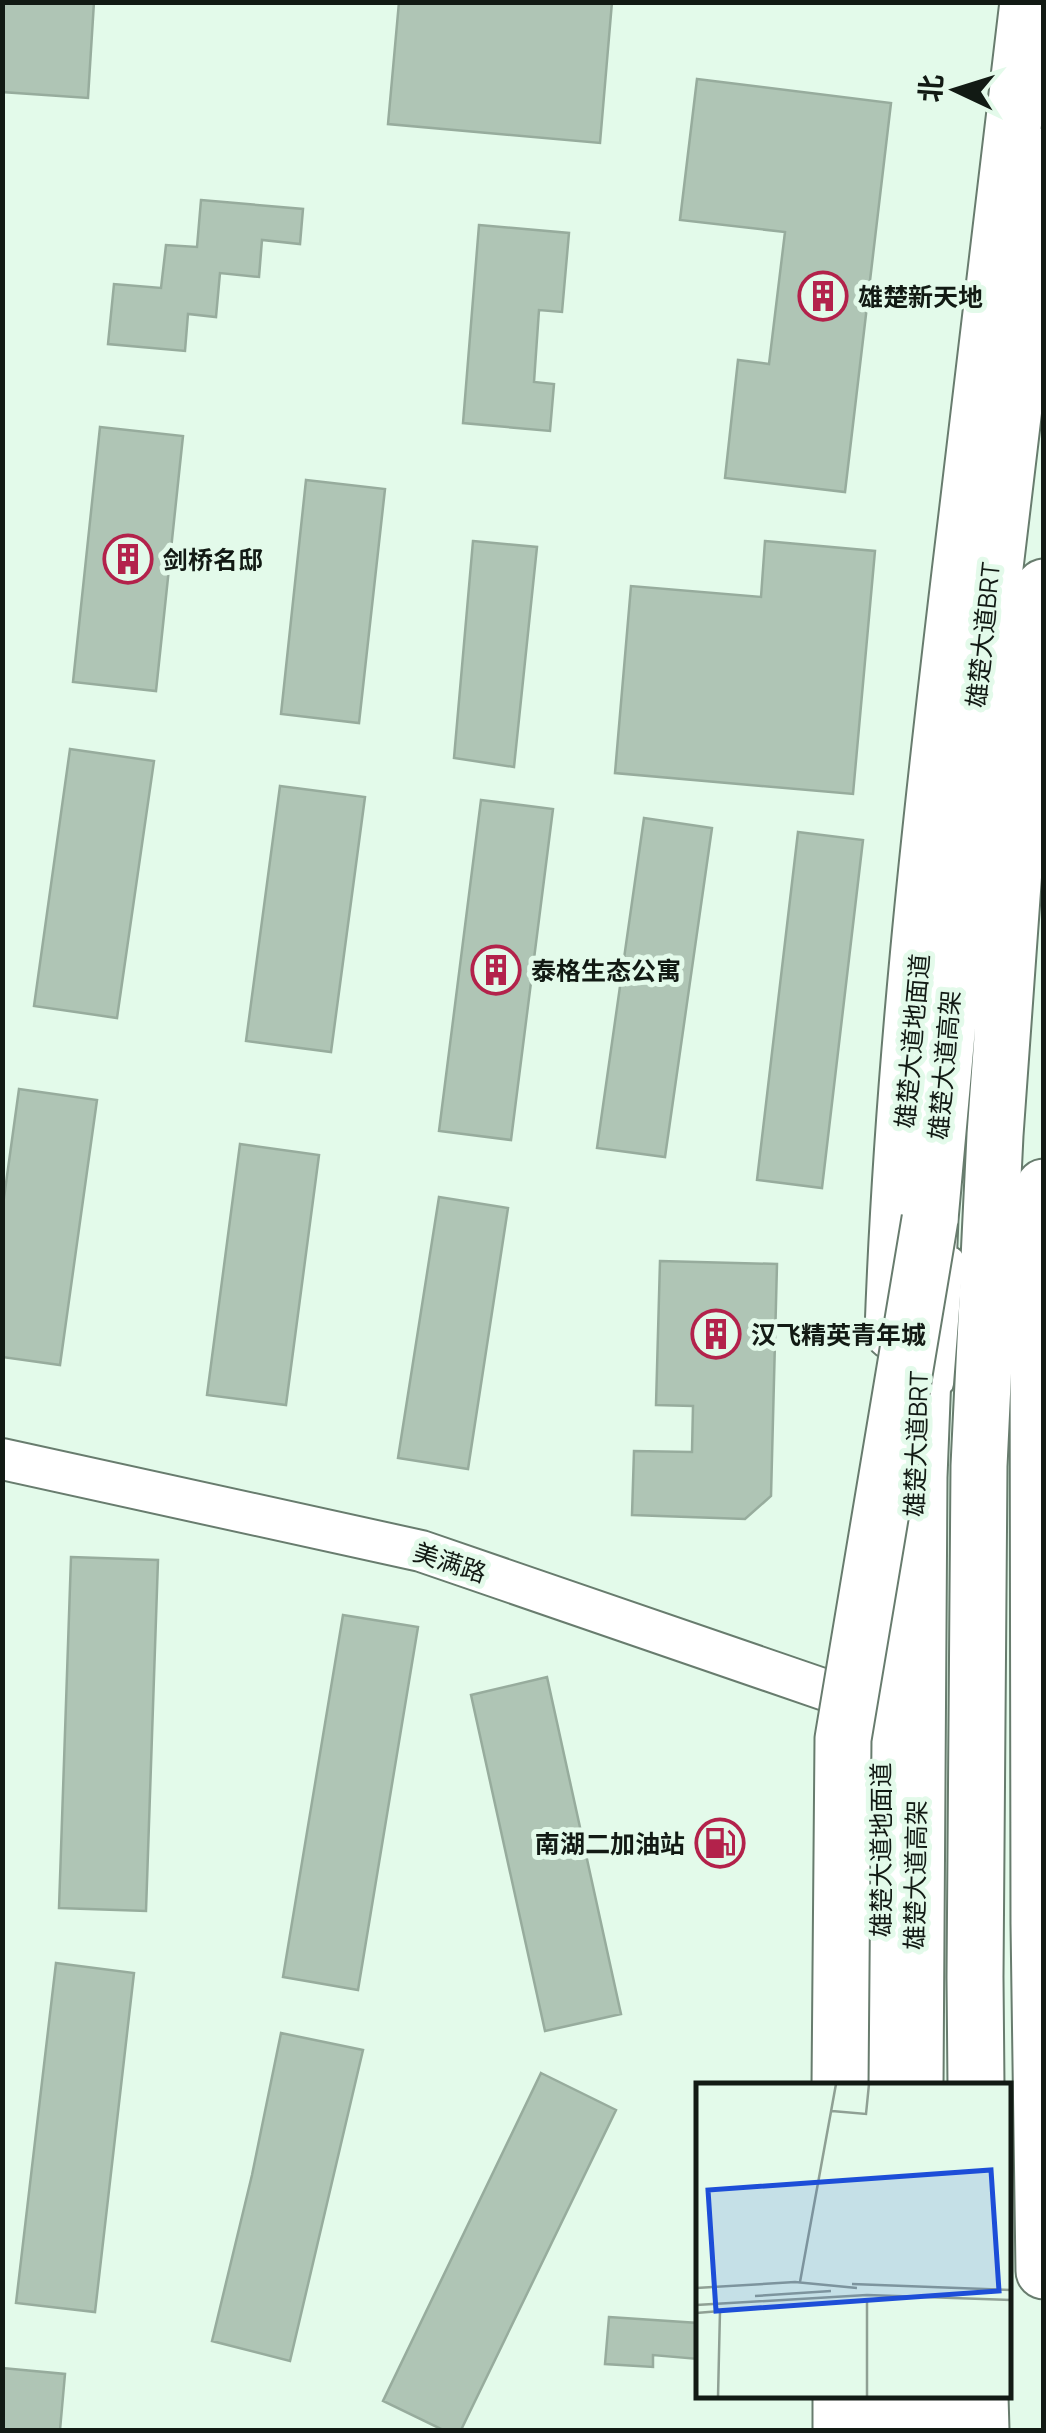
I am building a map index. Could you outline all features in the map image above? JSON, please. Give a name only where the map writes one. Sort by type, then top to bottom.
[{"type":"main road","name":"雄楚大道地面道","points":[[882,2083],[878,1822],[896,1246],[937,762],[1028,2]]},
{"type":"main road","name":"雄楚大道高架","points":[[942,2080],[914,1979],[918,1477],[943,1226],[972,760],[1044,156]]},
{"type":"main road","points":[[942,2080],[975,1977],[979,1466],[994,1154],[1022,758],[1027,595]]},
{"type":"main road","points":[[1044,1187],[1038,1312],[1038,1569],[1044,2271]]},
{"type":"main road","points":[[840,2083],[842,1739],[943,1226]]},
{"type":"main road","points":[[840,2398],[840,2430]]},
{"type":"main road","points":[[886,2398],[886,2430]]},
{"type":"main road","points":[[918,2398],[918,2430]]},
{"type":"main road","points":[[980,2398],[981,2430]]},
{"type":"street","name":"美满路","points":[[2,1458],[421,1551],[840,1695],[881,1716]]},
{"type":"lane","name":"雄楚大道BRT","points":[[1027,595],[1044,269]]},
{"type":"lane","name":"雄楚大道BRT","points":[[942,1409],[943,1226]]},
{"type":"lane","name":"雄楚大道BRT","points":[[939,1504],[933,1979],[942,2080]]},
{"type":"lane","points":[[945,2398],[946,2430]]},
{"type":"building","points":[[2,2],[94,2],[88,98],[2,92]]},
{"type":"building","points":[[399,2],[612,2],[600,143],[388,124]]},
{"type":"building","name":"雄楚新天地","points":[[697,79],[891,103],[845,492],[725,478],[738,360],[769,364],[785,232],[680,220]]},
{"type":"building","points":[[201,200],[303,209],[300,244],[262,240],[259,277],[220,273],[216,317],[188,314],[185,351],[108,344],[114,284],[161,288],[166,245],[197,247]]},
{"type":"building","points":[[479,225],[569,233],[562,312],[539,310],[534,382],[554,384],[550,431],[463,423]]},
{"type":"building","name":"剑桥名邸","points":[[100,427],[183,436],[156,691],[73,682]]},
{"type":"building","points":[[306,480],[385,489],[359,723],[281,714]]},
{"type":"building","points":[[473,541],[537,547],[514,767],[454,758]]},
{"type":"building","points":[[765,541],[875,551],[853,794],[615,773],[631,586],[761,597]]},
{"type":"building","points":[[70,749],[154,761],[117,1018],[34,1006]]},
{"type":"building","points":[[280,786],[365,797],[331,1052],[246,1041]]},
{"type":"building","name":"泰格生态公寓","points":[[481,800],[553,809],[511,1140],[439,1131]]},
{"type":"building","points":[[644,818],[712,828],[665,1157],[597,1148]]},
{"type":"building","points":[[798,832],[863,840],[822,1188],[757,1180]]},
{"type":"building","points":[[19,1089],[97,1100],[60,1365],[2,1357],[2,1212]]},
{"type":"building","points":[[240,1144],[319,1155],[286,1405],[207,1395]]},
{"type":"building","points":[[439,1197],[508,1208],[468,1469],[398,1458]]},
{"type":"building","name":"汉飞精英青年城","points":[[660,1261],[777,1264],[771,1496],[745,1519],[632,1515],[634,1451],[692,1452],[693,1406],[656,1405]]},
{"type":"building","points":[[71,1557],[158,1560],[146,1911],[59,1908]]},
{"type":"building","points":[[343,1615],[418,1627],[358,1990],[283,1977]]},
{"type":"building","points":[[547,1677],[621,2014],[545,2031],[471,1695]]},
{"type":"building","points":[[56,1963],[134,1973],[95,2312],[16,2303]]},
{"type":"building","points":[[281,2033],[363,2050],[290,2361],[212,2341]]},
{"type":"building","points":[[541,2073],[616,2110],[461,2430],[443,2430],[383,2401]]},
{"type":"building","points":[[609,2317],[696,2323],[696,2359],[653,2355],[653,2367],[605,2364]]},
{"type":"building","points":[[2,2368],[65,2374],[60,2430],[2,2430]]},
{"type":"place","name":"雄楚新天地","points":[[823,296]]},
{"type":"place","name":"剑桥名邸","points":[[128,559]]},
{"type":"place","name":"泰格生态公寓","points":[[496,970]]},
{"type":"place","name":"汉飞精英青年城","points":[[716,1334]]},
{"type":"place","name":"南湖二加油站","points":[[720,1843]]}]
